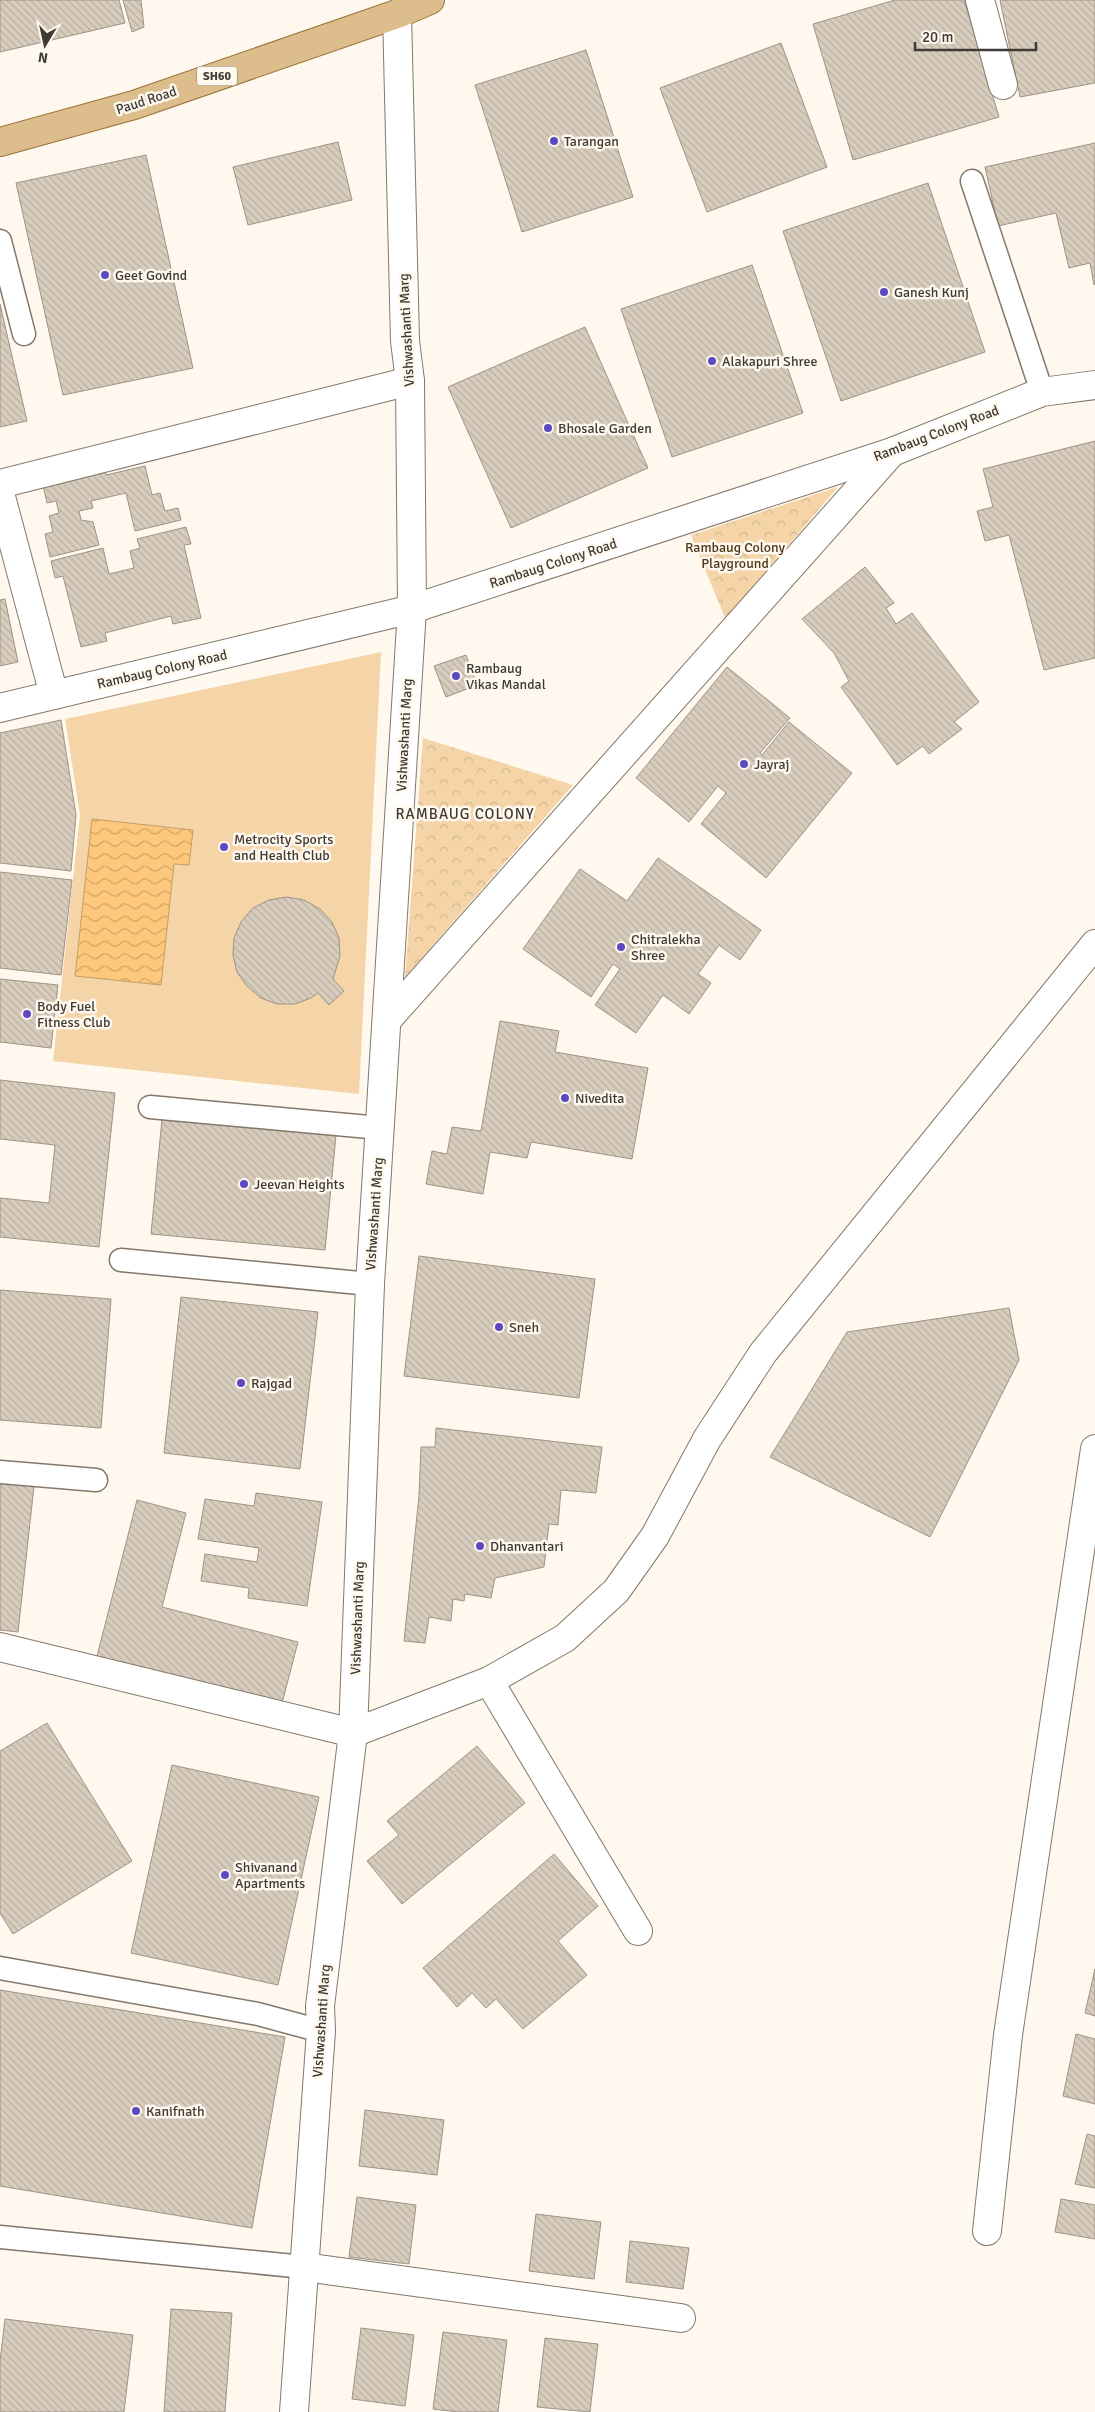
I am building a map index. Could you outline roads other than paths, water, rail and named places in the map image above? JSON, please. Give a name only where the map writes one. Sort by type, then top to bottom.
[{"type":"main road","name":"Paud Road","points":[[0,142],[134,105],[397,14],[430,0]]},
{"type":"street","points":[[980,0],[1003,85]]},
{"type":"street","name":"Vishwashanti Marg","points":[[294,2412],[321,2031],[320,2006],[353,1733],[370,1284],[412,609],[410,381],[405,341],[397,14]]},
{"type":"street","points":[[0,484],[410,381]]},
{"type":"street","name":"Rambaug Colony Road","points":[[0,708],[412,609],[892,452],[1042,392],[1095,385]]},
{"type":"street","points":[[387,1020],[892,452]]},
{"type":"street","points":[[0,493],[54,695]]},
{"type":"street","points":[[0,1647],[353,1733],[489,1681],[565,1638],[616,1590],[655,1536],[707,1439],[763,1353],[1095,944]]},
{"type":"street","points":[[987,2231],[1008,2035],[1095,1448]]},
{"type":"street","points":[[489,1681],[638,1931]]},
{"type":"street","points":[[304,2267],[681,2318]]},
{"type":"lane","points":[[972,180],[1042,392]]},
{"type":"lane","points":[[0,241],[24,334]]},
{"type":"lane","points":[[150,1108],[380,1128]]},
{"type":"lane","points":[[121,1260],[370,1284]]},
{"type":"lane","points":[[0,1472],[96,1480]]},
{"type":"lane","points":[[0,1968],[258,2014],[321,2031]]},
{"type":"lane","points":[[0,2237],[304,2267]]},
{"type":"water","points":[[92,819],[193,830],[189,865],[174,864],[161,985],[75,976]]},
{"type":"place","name":"Tarangan","points":[[554,141]]},
{"type":"place","name":"Geet Govind","points":[[105,275]]},
{"type":"place","name":"Ganesh Kunj","points":[[884,292]]},
{"type":"place","name":"Alakapuri Shree","points":[[712,361]]},
{"type":"place","name":"Bhosale Garden","points":[[548,428]]},
{"type":"place","name":"Rambaug Vikas Mandal","points":[[456,676]]},
{"type":"place","name":"Jayraj","points":[[744,764]]},
{"type":"place","name":"Metrocity Sports and Health Club","points":[[224,847]]},
{"type":"place","name":"Chitralekha Shree","points":[[621,947]]},
{"type":"place","name":"Body Fuel Fitness Club","points":[[27,1014]]},
{"type":"place","name":"Nivedita","points":[[565,1098]]},
{"type":"place","name":"Jeevan Heights","points":[[244,1184]]},
{"type":"place","name":"Sneh","points":[[499,1327]]},
{"type":"place","name":"Rajgad","points":[[241,1383]]},
{"type":"place","name":"Dhanvantari","points":[[480,1546]]},
{"type":"place","name":"Shivanand Apartments","points":[[225,1875]]},
{"type":"place","name":"Kanifnath","points":[[136,2111]]},
{"type":"district","name":"RAMBAUG COLONY","points":[[465,814]]},
{"type":"park label","name":"Rambaug Colony Playground","points":[[735,556]]}]
